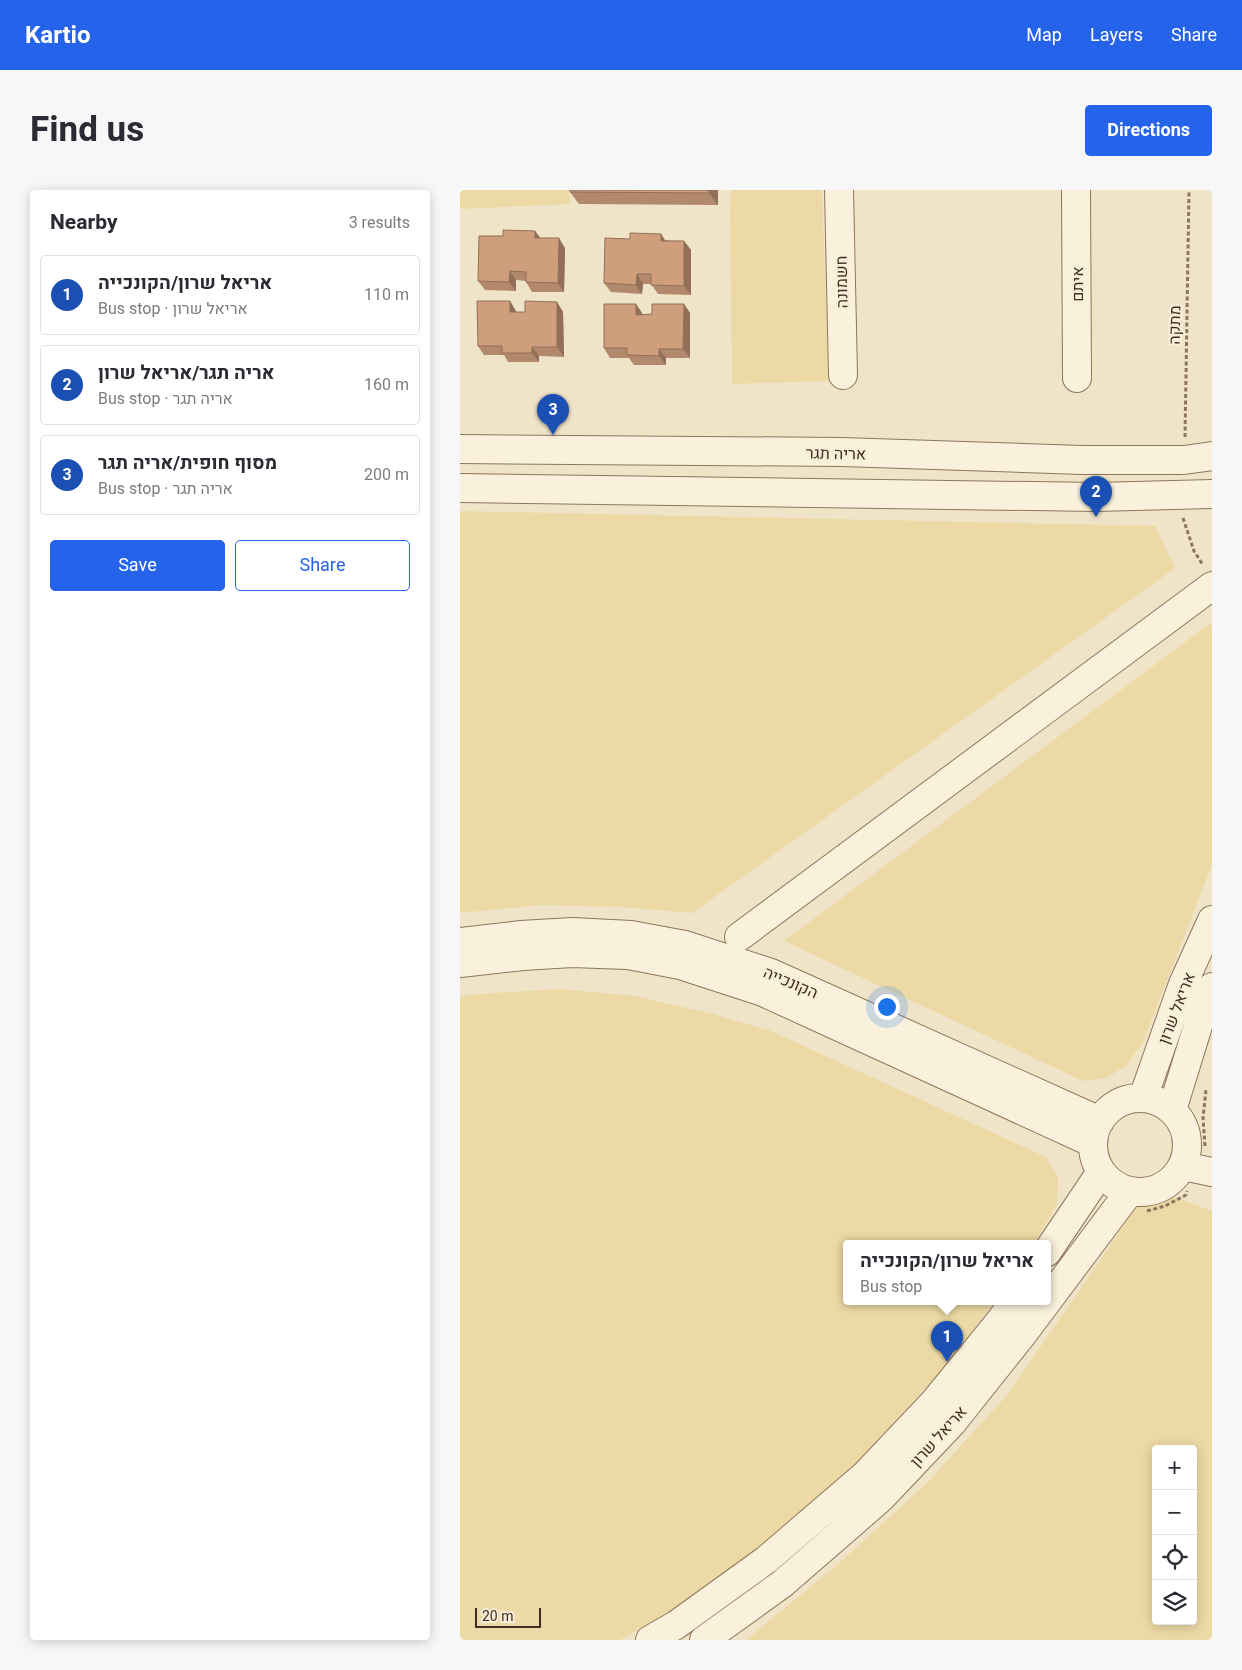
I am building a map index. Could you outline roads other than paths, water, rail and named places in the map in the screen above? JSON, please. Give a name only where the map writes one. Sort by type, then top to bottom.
[{"type":"street","name":"חשמונה","points":[[839,190],[843,375]]},
{"type":"street","name":"איתם","points":[[1076,190],[1077,378]]},
{"type":"street","name":"אריה תגר","points":[[460,450],[842,452],[1082,460],[1184,460],[1212,456]]},
{"type":"street","points":[[460,488],[1096,497],[1212,494]]},
{"type":"street","points":[[739,937],[1210,579]]},
{"type":"street","name":"אריאל שרון","points":[[1143,1098],[1184,984],[1212,920]]},
{"type":"street","name":"הקונכייה","points":[[460,942],[521,935],[572,932],[630,935],[685,945],[771,972],[1096,1132]]},
{"type":"street","name":"הקונכייה","points":[[460,963],[572,952],[628,955],[680,965],[763,992],[1096,1132]]},
{"type":"street","name":"אריאל שרון","points":[[1172,1110],[1206,1000],[1212,987]]},
{"type":"street","points":[[1143,1098],[1163,1104],[1172,1110],[1182,1122],[1187,1136],[1187,1152],[1183,1166],[1173,1179],[1160,1188],[1146,1192],[1119,1188],[1109,1181],[1101,1172],[1094,1154],[1096,1132],[1108,1111],[1118,1103],[1130,1099],[1143,1098]]},
{"type":"street","points":[[1183,1166],[1212,1172]]},
{"type":"street","points":[[1051,1246],[1101,1172]]},
{"type":"street","name":"אריאל שרון","points":[[1051,1296],[1130,1191]]},
{"type":"street","name":"אריאל שרון","points":[[650,1640],[676,1625],[766,1560],[864,1476],[935,1401],[1011,1305]]},
{"type":"street","name":"אריאל שרון","points":[[704,1640],[782,1584],[881,1498],[952,1423],[1044,1305]]},
{"type":"place","name":"מסוף חופית/אריה תגר","points":[[553,435]]},
{"type":"place","name":"אריה תגר/אריאל שרון","points":[[1096,517]]},
{"type":"place","name":"אריאל שרון/הקונכייה","points":[[947,1362]]}]
